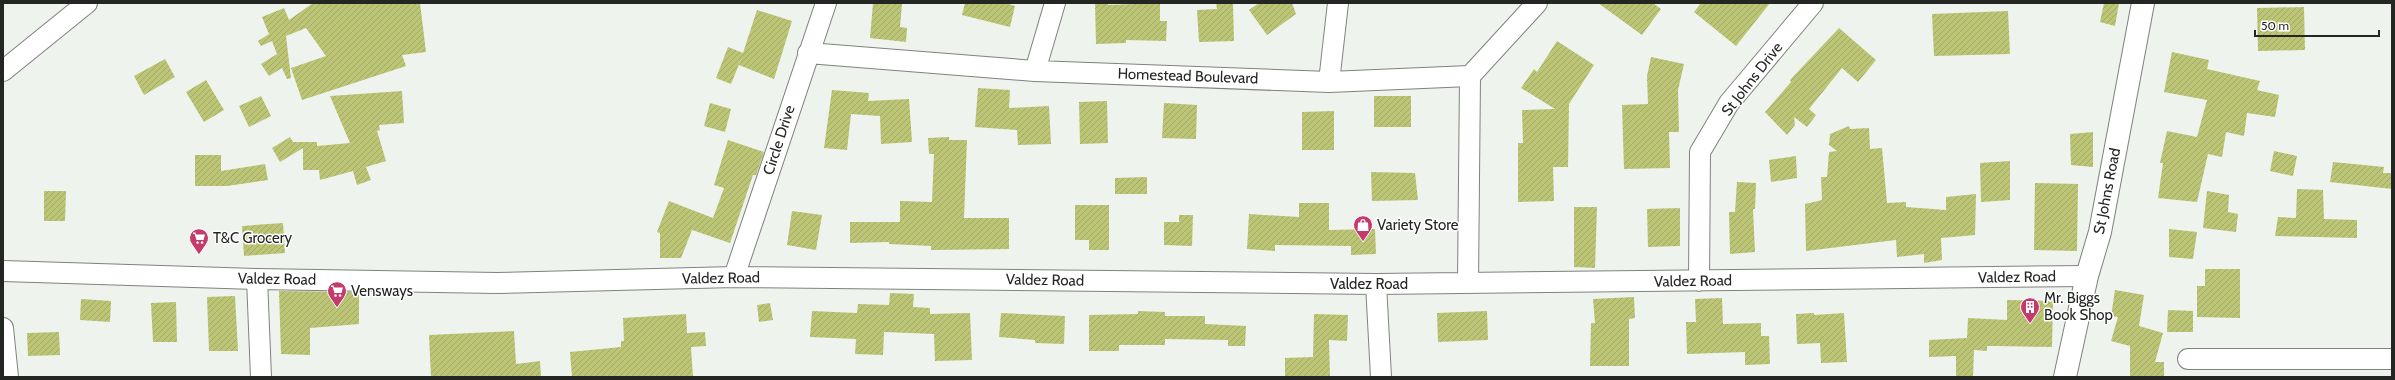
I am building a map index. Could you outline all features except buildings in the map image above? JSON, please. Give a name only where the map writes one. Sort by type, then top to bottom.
[{"type":"main road","name":"St Johns Road","points":[[2065,377],[2087,276],[2100,232],[2143,3]]},
{"type":"street","points":[[3,71],[87,3]]},
{"type":"street","name":"Circle Drive","points":[[734,276],[826,3]]},
{"type":"street","points":[[1035,71],[1055,3]]},
{"type":"street","points":[[1329,82],[1338,3]]},
{"type":"street","points":[[1468,283],[1470,76],[1537,3]]},
{"type":"street","name":"St Johns Drive","points":[[1699,281],[1700,152],[1729,103],[1814,3]]},
{"type":"street","name":"Homestead Boulevard","points":[[808,53],[1035,71],[1329,82],[1470,76]]},
{"type":"street","name":"Valdez Road","points":[[3,271],[257,279],[497,283],[734,276],[1376,284],[2087,276]]},
{"type":"street","points":[[257,279],[261,377]]},
{"type":"street","points":[[1376,284],[1381,377]]},
{"type":"street","points":[[3,328],[8,377]]},
{"type":"street","points":[[2188,359],[2392,359]]},
{"type":"place","name":"Variety Store","points":[[1363,242]]},
{"type":"place","name":"T&C Grocery","points":[[199,255]]},
{"type":"place","name":"Vensways","points":[[337,308]]},
{"type":"place","name":"Mr. Biggs Book Shop","points":[[2030,324]]}]
